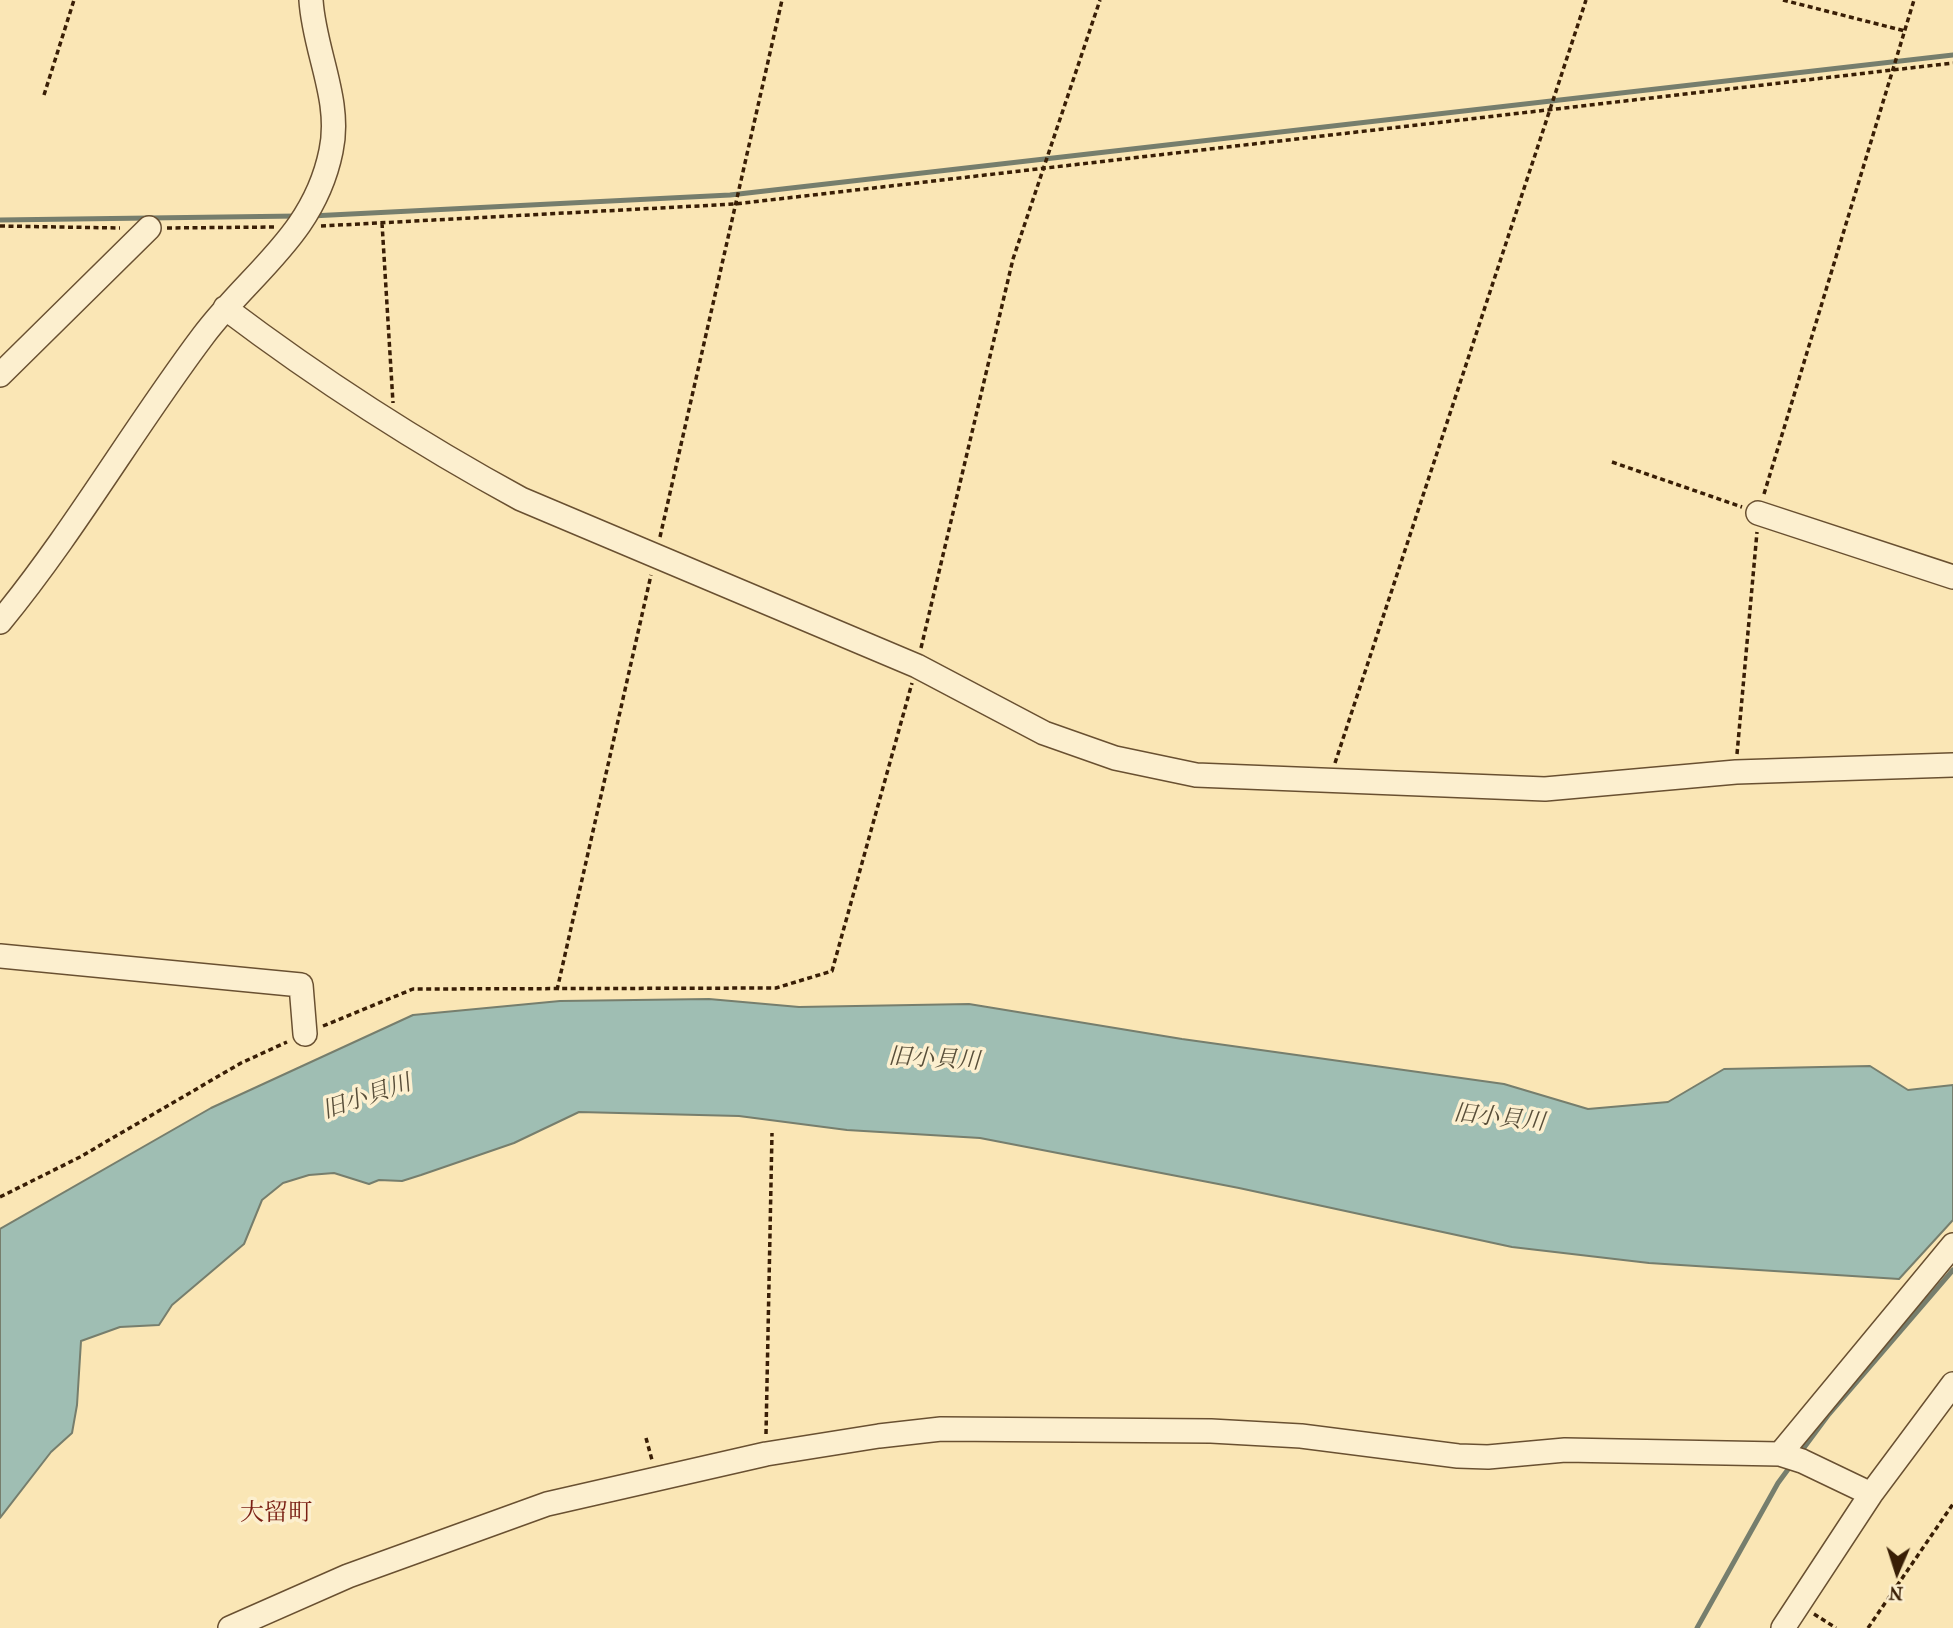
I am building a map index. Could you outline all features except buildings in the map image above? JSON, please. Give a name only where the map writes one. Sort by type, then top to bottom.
[{"type":"street","points":[[0,622],[225,308],[301,226],[320,189],[332,149],[333,105],[313,30],[311,0]]},
{"type":"street","points":[[0,375],[149,228]]},
{"type":"street","points":[[225,308],[301,366],[521,499],[917,666],[1044,733],[1115,758],[1196,775],[1330,778],[1535,789],[1735,772],[1953,765]]},
{"type":"street","points":[[1758,513],[1953,577]]},
{"type":"street","points":[[0,956],[301,985],[306,1034]]},
{"type":"street","points":[[1780,1454],[1953,1245]]},
{"type":"street","points":[[1783,1628],[1871,1494],[1953,1384]]},
{"type":"street","points":[[230,1628],[348,1576],[447,1537],[547,1504],[766,1454],[941,1429],[1211,1431],[1301,1436],[1405,1451],[1488,1457],[1565,1450],[1780,1454],[1871,1494]]},
{"type":"path","points":[[44,95],[74,0]]},
{"type":"path","points":[[557,990],[782,0]]},
{"type":"path","points":[[0,1197],[80,1157],[241,1063],[413,989],[776,988],[832,971],[917,666],[1013,259],[1100,0]]},
{"type":"path","points":[[1330,778],[1586,0]]},
{"type":"path","points":[[1783,0],[1905,31]]},
{"type":"path","points":[[1735,772],[1758,513],[1895,70],[1914,0]]},
{"type":"path","points":[[0,226],[301,226],[735,204],[1953,63]]},
{"type":"path","points":[[382,223],[395,424]]},
{"type":"path","points":[[1612,463],[1758,513]]},
{"type":"path","points":[[766,1454],[772,1133]]},
{"type":"path","points":[[1868,1628],[1953,1504]]},
{"type":"path","points":[[1807,1609],[1836,1628]]},
{"type":"water","name":"旧小貝川","points":[[709,999],[799,1007],[969,1004],[1182,1039],[1504,1084],[1588,1109],[1668,1102],[1724,1069],[1870,1066],[1908,1090],[1953,1085],[1953,1220],[1899,1279],[1649,1263],[1512,1247],[1239,1188],[980,1138],[847,1130],[739,1116],[579,1112],[514,1143],[402,1181],[379,1180],[369,1184],[334,1173],[309,1175],[283,1183],[262,1200],[244,1244],[172,1305],[159,1325],[120,1327],[81,1341],[77,1405],[72,1433],[51,1452],[0,1518],[0,1229],[211,1108],[413,1015],[560,1001]]},
{"type":"waterway","points":[[311,216],[730,195],[1953,55]]},
{"type":"waterway","points":[[0,220],[298,216]]},
{"type":"waterway","points":[[1800,1453],[1829,1414],[1953,1270]]},
{"type":"waterway","points":[[1697,1628],[1778,1483],[1792,1464]]},
{"type":"district","name":"大留町","points":[[276,1514]]}]
